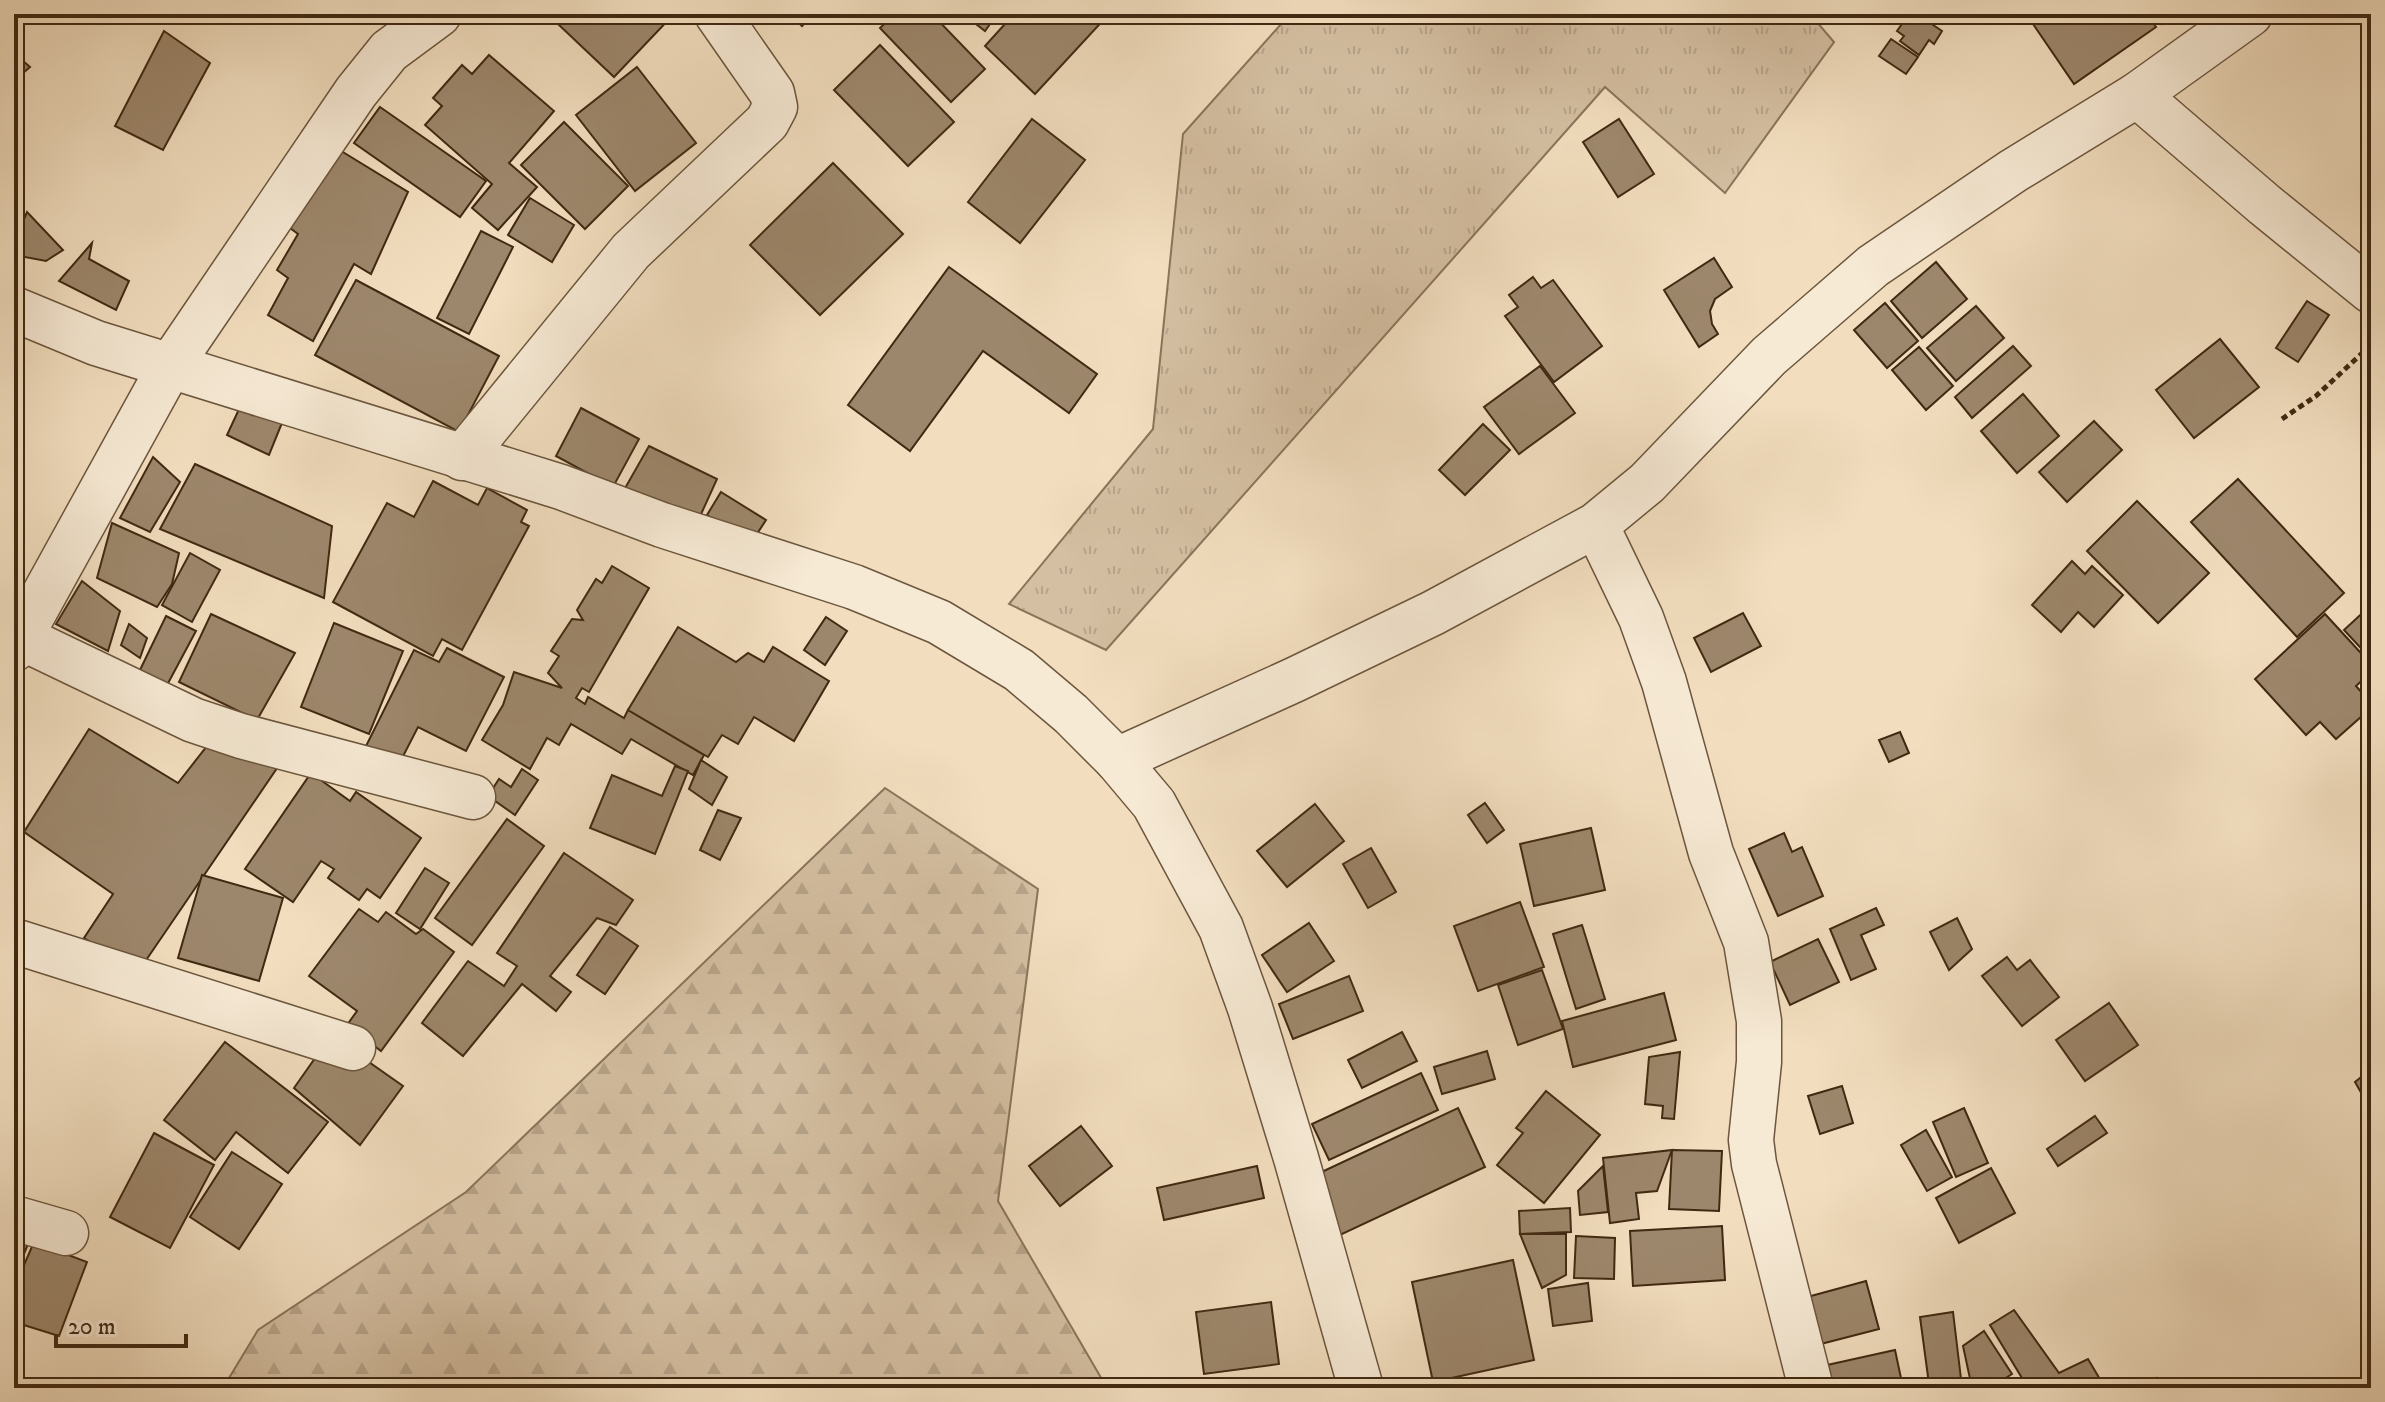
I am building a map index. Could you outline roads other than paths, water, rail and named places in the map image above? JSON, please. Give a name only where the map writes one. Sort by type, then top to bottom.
[{"type":"street","points":[[439,14],[389,51],[356,92],[170,366],[17,643],[193,720],[241,736],[473,797]]},
{"type":"street","points":[[462,458],[631,251],[767,122],[775,107],[772,93],[717,14]]},
{"type":"street","points":[[1117,760],[1433,613],[1596,525],[1647,483],[1769,356],[1873,266],[2013,171],[2137,95],[2250,14]]},
{"type":"street","points":[[2137,95],[2371,291]]},
{"type":"street","points":[[14,309],[96,343],[561,487],[662,525],[854,587],[939,622],[1019,670],[1071,714],[1117,760],[1154,804],[1221,928],[1250,1008],[1296,1158],[1361,1388]]},
{"type":"street","points":[[1596,525],[1641,618],[1664,682],[1711,853],[1746,942],[1759,1021],[1759,1062],[1751,1140],[1754,1164],[1811,1388]]},
{"type":"street","points":[[14,941],[353,1048]]},
{"type":"street","points":[[14,1218],[66,1233]]}]
